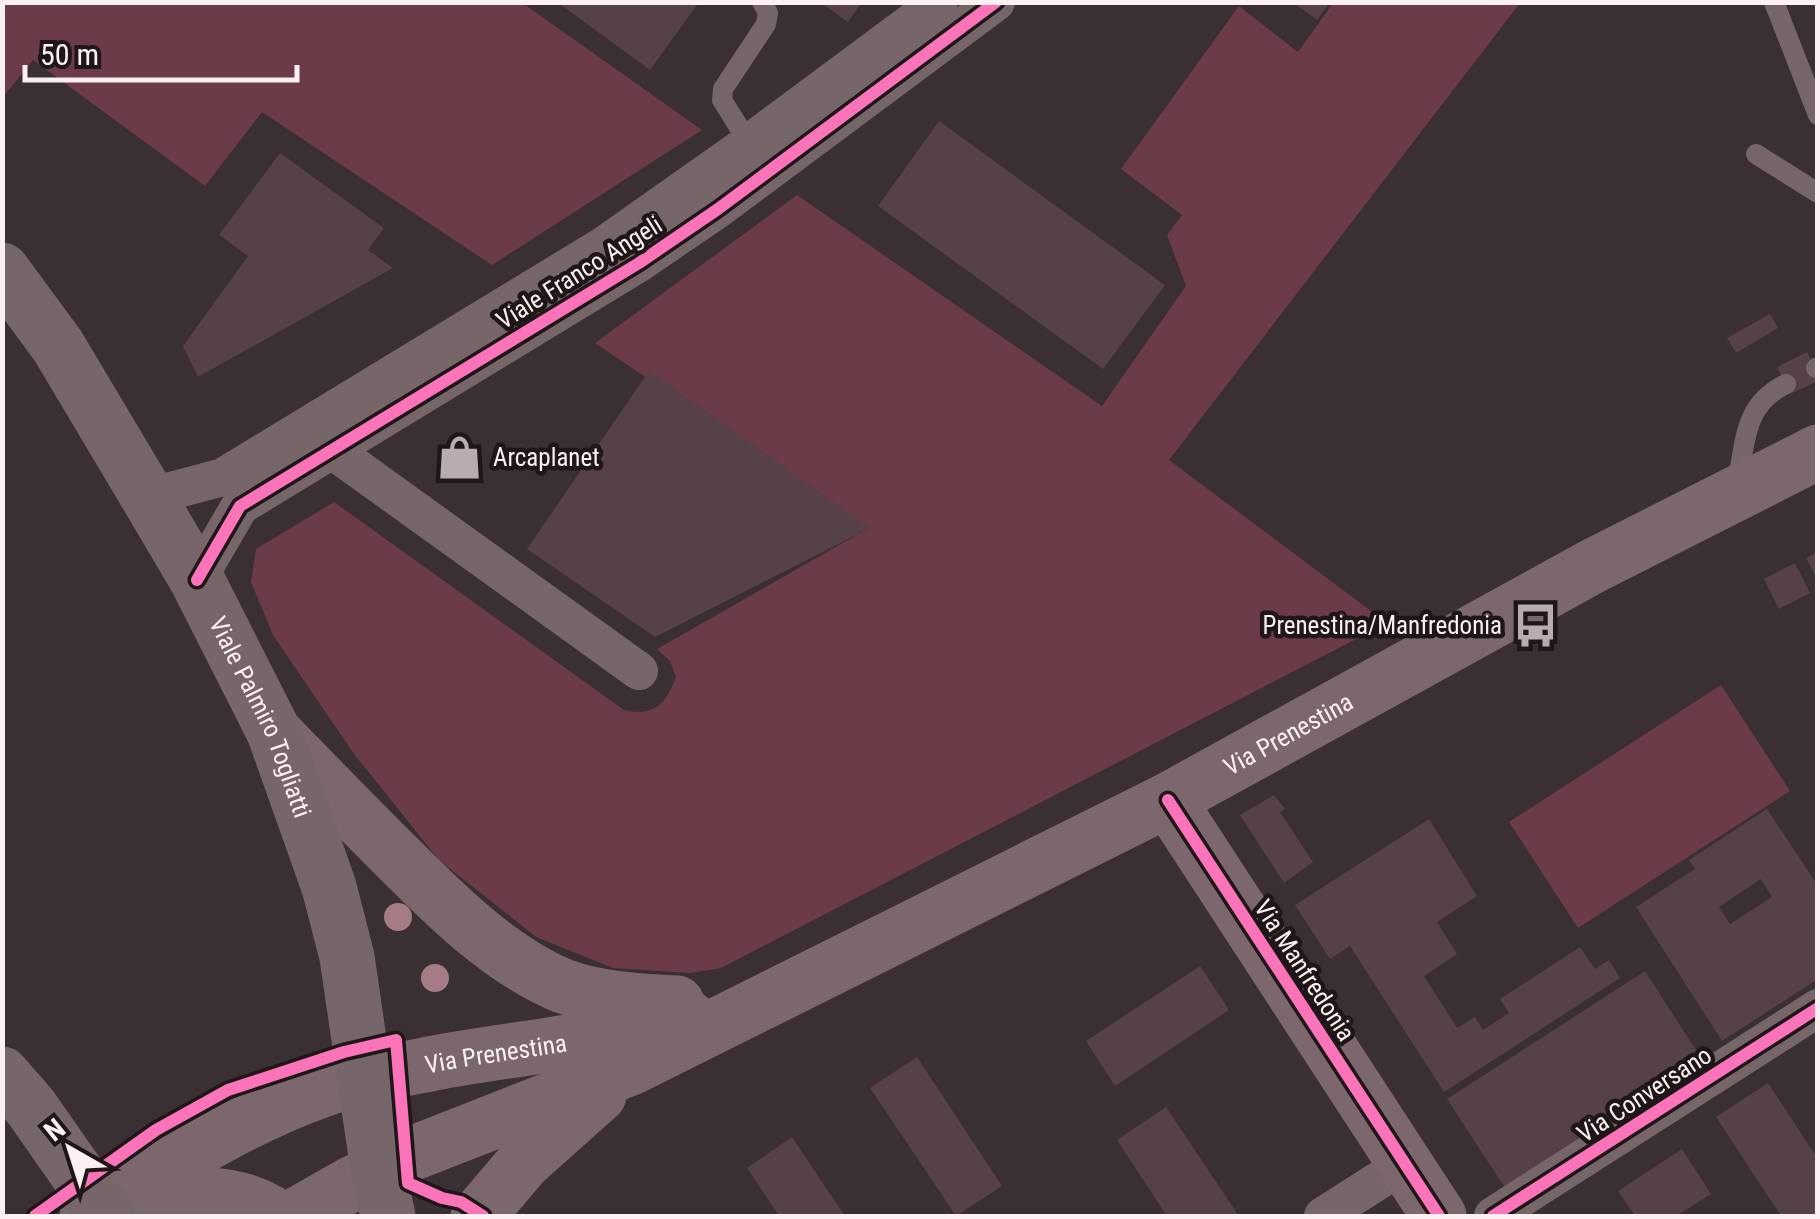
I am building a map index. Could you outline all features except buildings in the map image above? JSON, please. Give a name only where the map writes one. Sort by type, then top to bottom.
[{"type":"main road","name":"Viale Palmiro Togliatti","points":[[2,270],[58,346],[148,497],[196,580],[274,732],[329,888],[347,958],[383,1193]]},
{"type":"main road","name":"Via Prenestina","points":[[295,1216],[383,1193],[434,1145],[631,1068],[1168,800],[1593,566],[1818,452]]},
{"type":"main road","points":[[274,732],[434,894],[533,971],[565,986],[613,997],[755,1005]]},
{"type":"main road","name":"Via Manfredonia","points":[[1168,800],[1438,1216]]},
{"type":"main road","name":"Via Prenestina","points":[[98,1214],[170,1164],[241,1125],[294,1100],[366,1076],[755,1005]]},
{"type":"main road","points":[[478,1216],[524,1162],[631,1068]]},
{"type":"main road","points":[[2,1074],[41,1122],[98,1214],[205,1194],[247,1201],[276,1216]]},
{"type":"street","name":"Viale Franco Angeli","points":[[148,497],[223,477],[760,156],[928,16],[996,2]]},
{"type":"street","name":"Viale Franco Angeli","points":[[196,580],[240,506],[607,284],[718,209],[760,156]]},
{"type":"street","points":[[332,450],[639,671]]},
{"type":"street","name":"Via Conversano","points":[[1494,1216],[1818,1008]]},
{"type":"street","points":[[1324,1216],[1404,1165]]},
{"type":"lane","points":[[760,156],[722,100],[723,89],[766,24],[768,13],[762,2]]},
{"type":"lane","points":[[1774,2],[1818,114]]},
{"type":"lane","points":[[1756,154],[1818,193]]},
{"type":"lane","points":[[1734,494],[1752,413],[1767,393],[1786,384]]},
{"type":"lane","points":[[2,1104],[65,1182],[98,1214]]},
{"type":"shaded area","points":[[521,2],[702,130],[492,265],[262,112],[205,186],[33,60],[3,97],[3,3]]},
{"type":"shaded area","points":[[1333,3],[1520,3],[1169,460],[1387,623],[721,968],[690,973],[613,968],[536,937],[439,860],[354,754],[273,635],[251,582],[256,549],[334,502],[624,710],[651,710],[668,695],[676,677],[670,661],[657,649],[869,528],[595,343],[797,195],[1102,406],[1186,286],[1167,235],[1182,215],[1121,169],[1239,6],[1298,52]]},
{"type":"shaded area","points":[[1721,685],[1790,791],[1578,928],[1509,822]]},
{"type":"cycle path","points":[[197,580],[240,506],[639,263],[718,209],[996,2]]},
{"type":"cycle path","points":[[1168,800],[1439,1216]]},
{"type":"cycle path","points":[[1493,1216],[1818,1008]]},
{"type":"cycle path","points":[[35,1216],[156,1130],[228,1090],[344,1052],[396,1040],[408,1183],[461,1202],[483,1216]]},
{"type":"place","name":"Arcaplanet","points":[[460,457]]},
{"type":"place","name":"Prenestina/Manfredonia","points":[[1535,625]]}]
